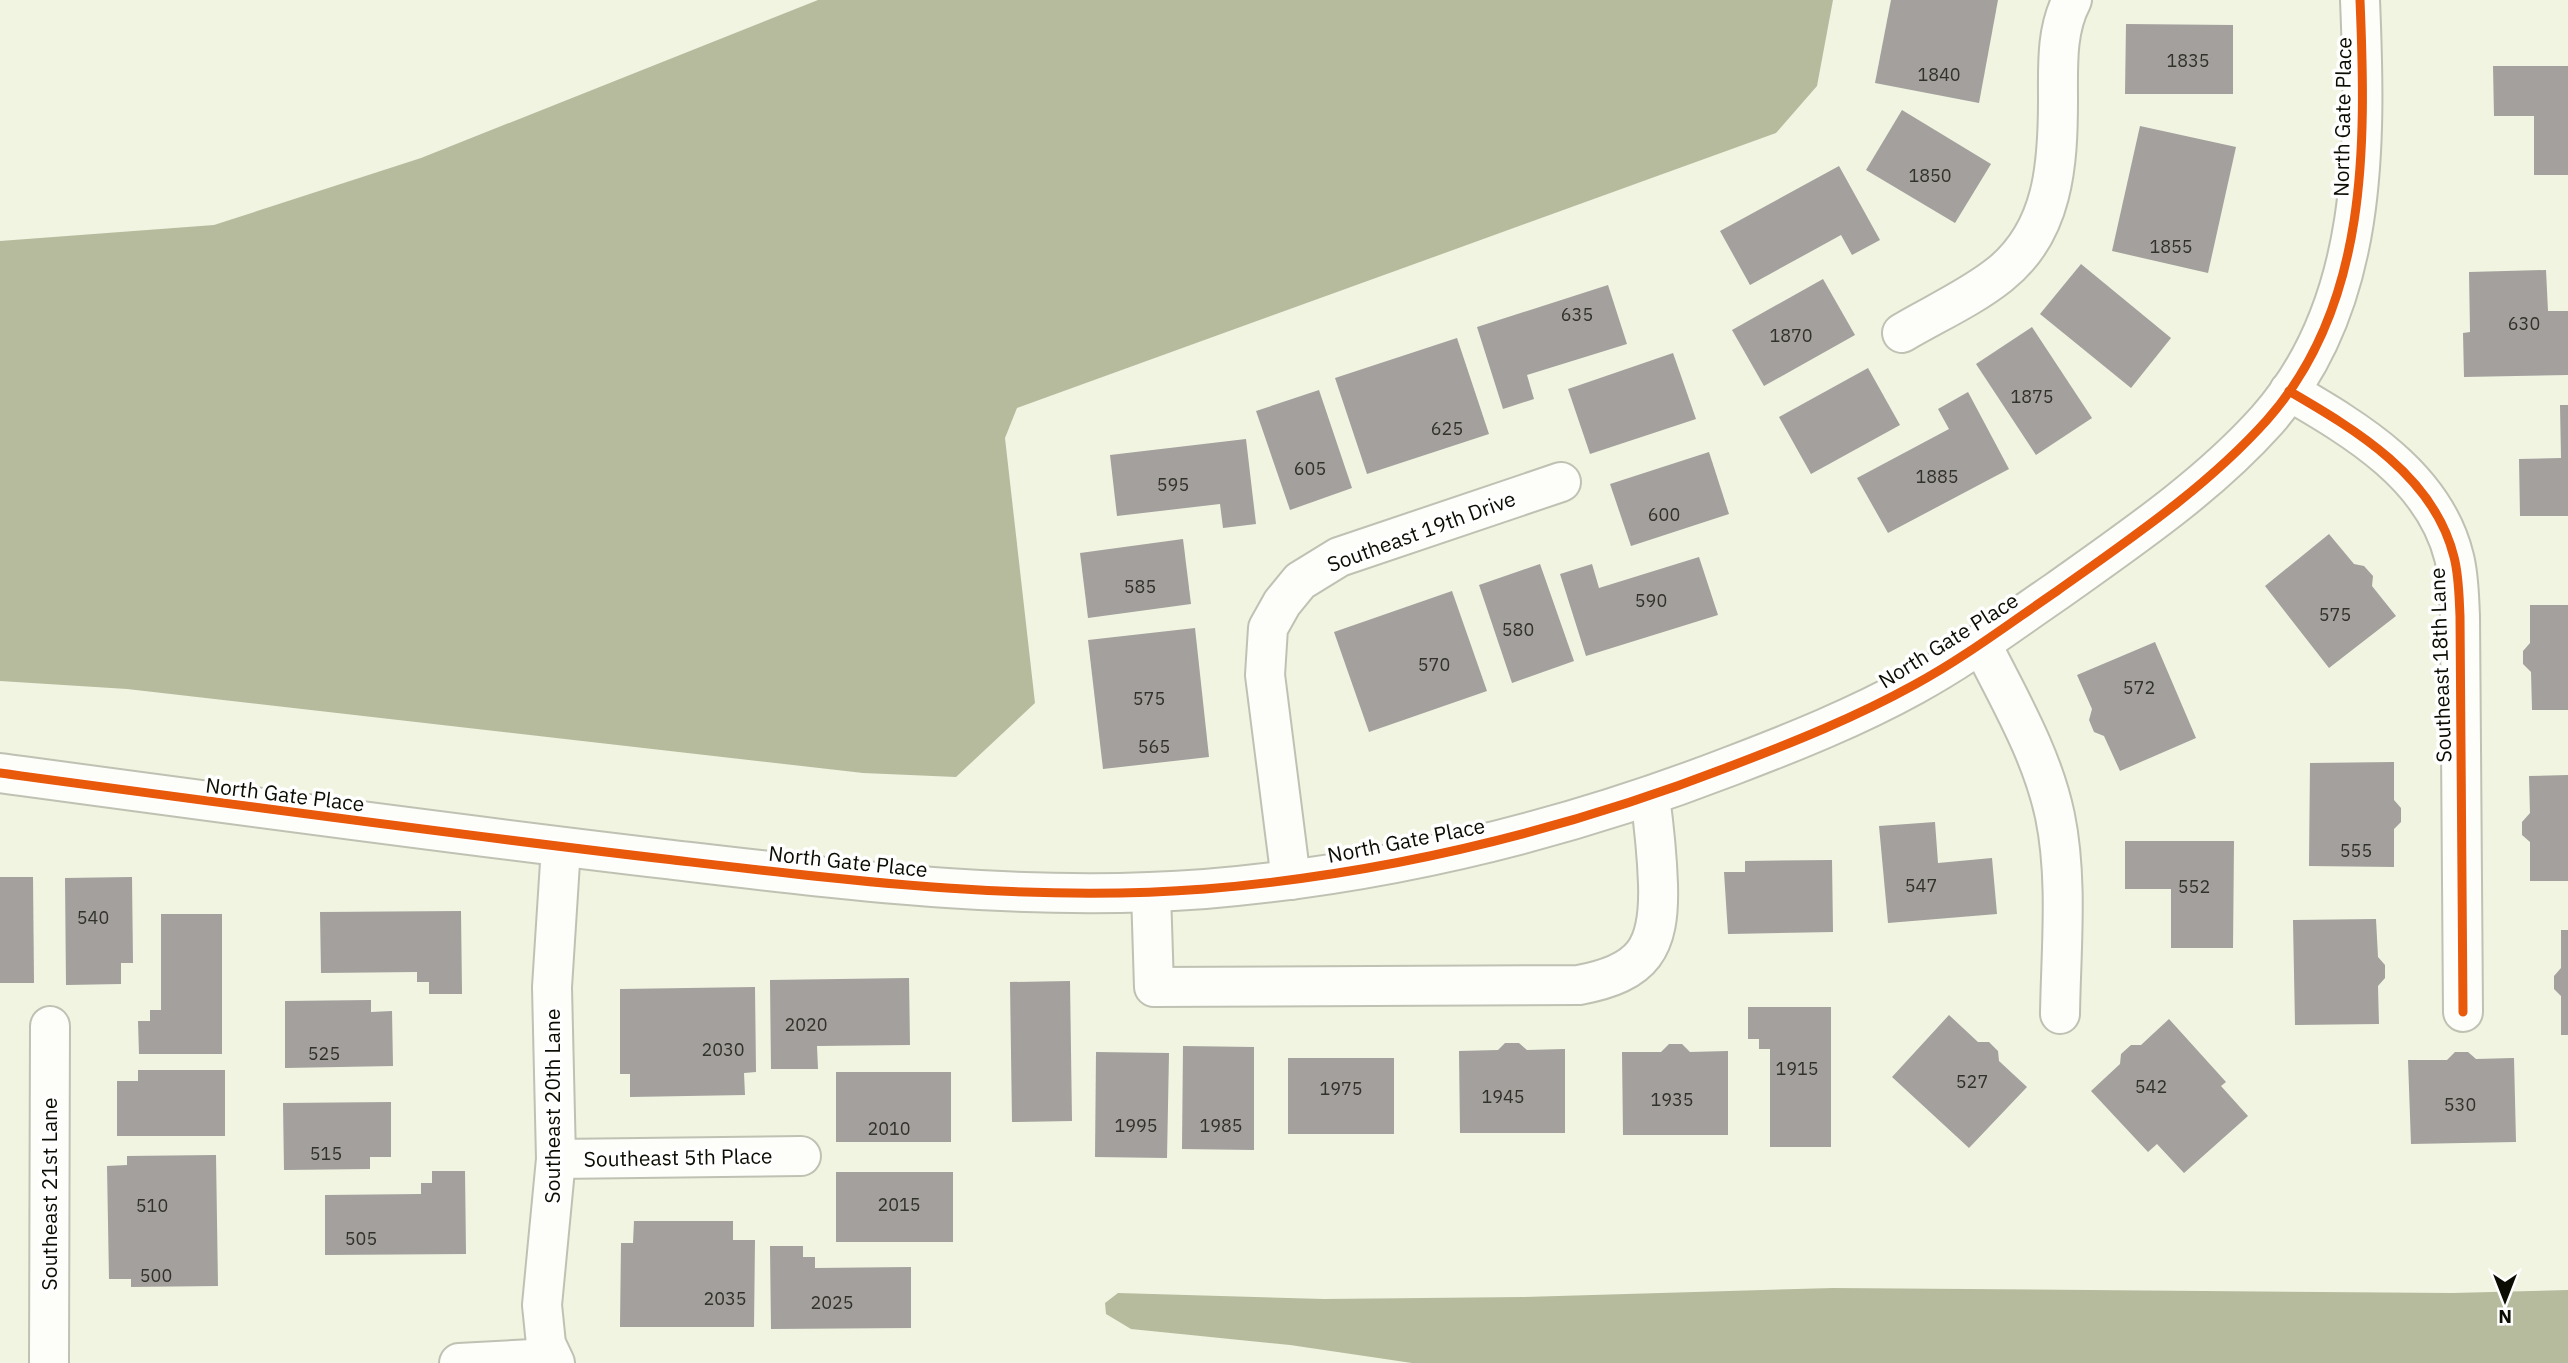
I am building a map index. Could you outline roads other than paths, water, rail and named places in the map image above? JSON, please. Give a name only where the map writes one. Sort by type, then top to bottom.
[{"type":"street","points":[[1902,333],[1999,275],[2028,243],[2039,225],[2057,160],[2059,40],[2065,12],[2072,0]]},
{"type":"street","name":"North Gate Place","points":[[0,773],[561,847],[919,886],[1151,892],[1291,880],[1399,864],[1578,819],[1650,797],[1852,717],[1919,683],[2141,531],[2237,451],[2289,391],[2328,322],[2352,242],[2362,163],[2360,0]]},
{"type":"street","name":"Southeast 18th Lane","points":[[2289,391],[2346,424],[2406,474],[2437,515],[2455,559],[2460,616],[2463,1012]]},
{"type":"street","name":"Southeast 19th Drive","points":[[1291,880],[1265,676],[1268,628],[1282,603],[1300,581],[1339,557],[1561,482]]},
{"type":"street","points":[[1981,643],[2040,764],[2055,817],[2061,886],[2060,1014]]},
{"type":"street","points":[[1151,892],[1154,988],[1558,986],[1598,982],[1630,967],[1655,935],[1659,920],[1657,849],[1650,797]]},
{"type":"street","name":"Southeast 20th Lane","points":[[553,1360],[546,1344],[542,1305],[556,1158],[552,987],[561,847]]},
{"type":"street","name":"Southeast 21st Lane","points":[[49,1363],[50,1026]]},
{"type":"street","name":"Southeast 5th Place","points":[[556,1158],[801,1156]]},
{"type":"street","points":[[459,1363],[553,1360]]}]
